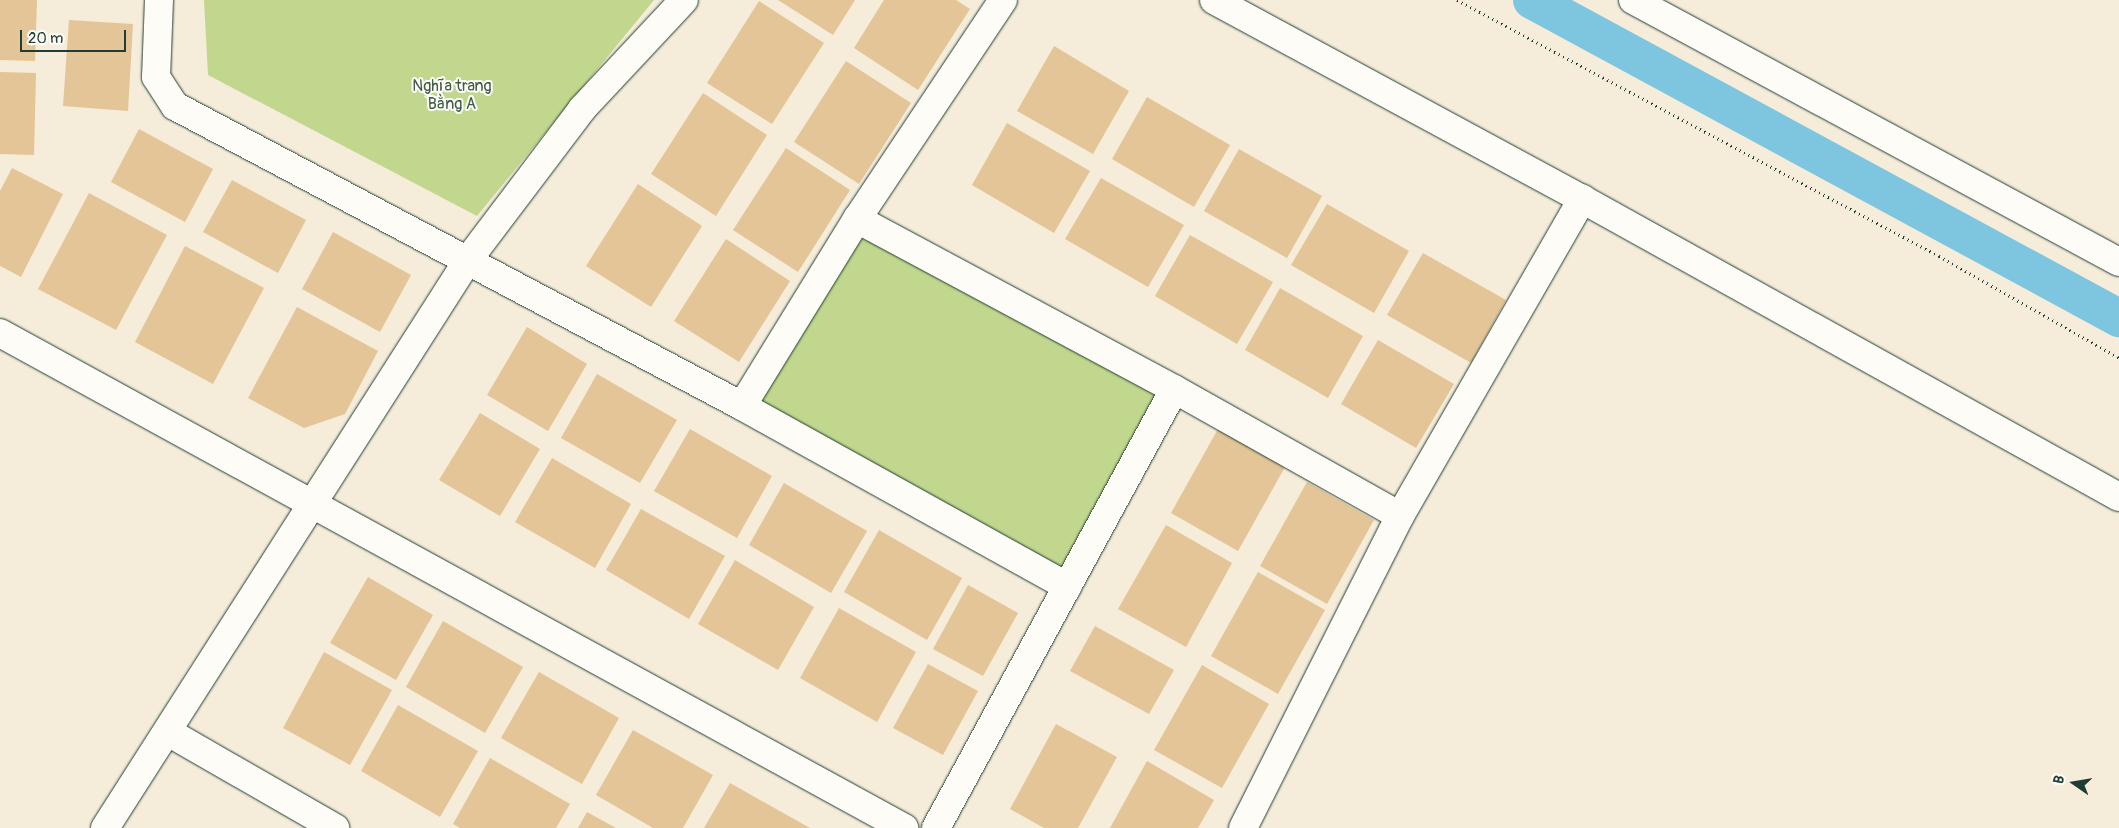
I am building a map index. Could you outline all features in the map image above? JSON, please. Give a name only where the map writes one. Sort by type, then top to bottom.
[{"type":"street","points":[[159,0],[156,76],[175,106],[742,406],[1067,586]]},
{"type":"street","points":[[105,828],[315,503],[468,260],[582,109],[684,0]]},
{"type":"street","points":[[742,406],[856,219],[1003,0]]},
{"type":"street","points":[[1214,0],[1582,199],[2119,497]]},
{"type":"street","points":[[1633,0],[2119,262]]},
{"type":"street","points":[[1243,828],[1400,516],[1582,199]]},
{"type":"street","points":[[856,219],[1174,389],[1400,516]]},
{"type":"street","points":[[0,332],[315,503],[904,828]]},
{"type":"street","points":[[936,828],[1174,389]]},
{"type":"street","points":[[168,732],[334,828]]},
{"type":"path","points":[[1457,0],[1939,256],[2119,358]]},
{"type":"green space","name":"Nghĩa trang Bằng A","points":[[204,0],[654,0],[477,216],[208,75]]},
{"type":"green space","points":[[857,219],[1174,389],[1067,586],[742,406]]},
{"type":"building","points":[[0,0],[37,0],[35,61],[0,60]]},
{"type":"building","points":[[778,0],[855,0],[833,35]]},
{"type":"building","points":[[884,0],[956,0],[970,9],[918,90],[854,48]]},
{"type":"building","points":[[759,1],[824,43],[772,124],[707,83]]},
{"type":"building","points":[[69,20],[133,24],[128,111],[63,106]]},
{"type":"building","points":[[1054,46],[1129,91],[1093,154],[1017,111]]},
{"type":"building","points":[[846,61],[911,103],[859,184],[794,142]]},
{"type":"building","points":[[0,72],[36,73],[34,155],[0,154]]},
{"type":"building","points":[[703,93],[767,135],[716,216],[651,174]]},
{"type":"building","points":[[1147,97],[1230,145],[1194,207],[1112,159]]},
{"type":"building","points":[[1007,123],[1090,171],[1054,233],[972,185]]},
{"type":"building","points":[[139,129],[213,169],[185,222],[111,182]]},
{"type":"building","points":[[786,148],[850,190],[798,272],[733,230]]},
{"type":"building","points":[[1239,149],[1322,196],[1287,258],[1204,211]]},
{"type":"building","points":[[12,168],[63,194],[21,277],[0,266],[0,191]]},
{"type":"building","points":[[1101,178],[1184,225],[1148,287],[1065,239]]},
{"type":"building","points":[[232,180],[306,220],[278,273],[203,232]]},
{"type":"building","points":[[638,184],[702,226],[651,307],[586,266]]},
{"type":"building","points":[[89,193],[167,235],[116,330],[38,289]]},
{"type":"building","points":[[1327,204],[1409,251],[1374,313],[1291,265]]},
{"type":"building","points":[[333,232],[411,275],[380,332],[302,289]]},
{"type":"building","points":[[1190,235],[1273,282],[1237,344],[1155,296]]},
{"type":"building","points":[[726,239],[790,281],[739,362],[674,321]]},
{"type":"building","points":[[185,246],[264,288],[213,384],[135,342]]},
{"type":"building","points":[[1423,253],[1506,300],[1471,363],[1387,315]]},
{"type":"building","points":[[1280,288],[1363,336],[1328,398],[1245,350]]},
{"type":"building","points":[[297,307],[378,351],[345,414],[304,428],[248,398]]},
{"type":"building","points":[[527,327],[587,364],[548,431],[487,395]]},
{"type":"building","points":[[1378,340],[1454,384],[1416,448],[1341,404]]},
{"type":"building","points":[[597,374],[677,420],[640,483],[561,438]]},
{"type":"building","points":[[480,413],[540,449],[500,516],[439,480]]},
{"type":"building","points":[[690,429],[772,476],[737,538],[654,491]]},
{"type":"building","points":[[1218,429],[1285,467],[1238,551],[1171,513]]},
{"type":"building","points":[[552,458],[631,504],[595,568],[515,522]]},
{"type":"building","points":[[1307,482],[1374,520],[1327,604],[1260,566]]},
{"type":"building","points":[[784,483],[867,531],[831,593],[749,545]]},
{"type":"building","points":[[641,509],[725,556],[689,619],[606,570]]},
{"type":"building","points":[[1166,525],[1232,563],[1186,647],[1118,609]]},
{"type":"building","points":[[879,530],[962,578],[927,640],[844,592]]},
{"type":"building","points":[[735,560],[814,607],[778,670],[698,624]]},
{"type":"building","points":[[1258,572],[1325,610],[1278,694],[1211,656]]},
{"type":"building","points":[[368,577],[433,615],[396,680],[330,643]]},
{"type":"building","points":[[968,585],[1018,613],[983,676],[933,649]]},
{"type":"building","points":[[839,608],[916,652],[877,722],[800,678]]},
{"type":"building","points":[[443,621],[523,667],[485,733],[406,687]]},
{"type":"building","points":[[1095,626],[1174,670],[1149,714],[1070,671]]},
{"type":"building","points":[[324,652],[392,690],[350,765],[283,728]]},
{"type":"building","points":[[928,664],[978,691],[943,755],[893,728]]},
{"type":"building","points":[[1202,665],[1269,704],[1222,788],[1154,750]]},
{"type":"building","points":[[539,672],[619,718],[582,784],[501,738]]},
{"type":"building","points":[[398,705],[478,751],[440,817],[361,771]]},
{"type":"building","points":[[1056,724],[1117,757],[1078,828],[1044,828],[1010,809]]},
{"type":"building","points":[[633,730],[713,775],[683,828],[653,828],[596,795]]},
{"type":"building","points":[[490,758],[570,804],[556,828],[460,828],[453,824]]},
{"type":"building","points":[[1147,761],[1214,800],[1198,828],[1110,828]]},
{"type":"building","points":[[730,783],[810,828],[704,828]]},
{"type":"building","points":[[587,812],[616,828],[578,828]]},
{"type":"waterway","points":[[1532,0],[2119,318]]}]
